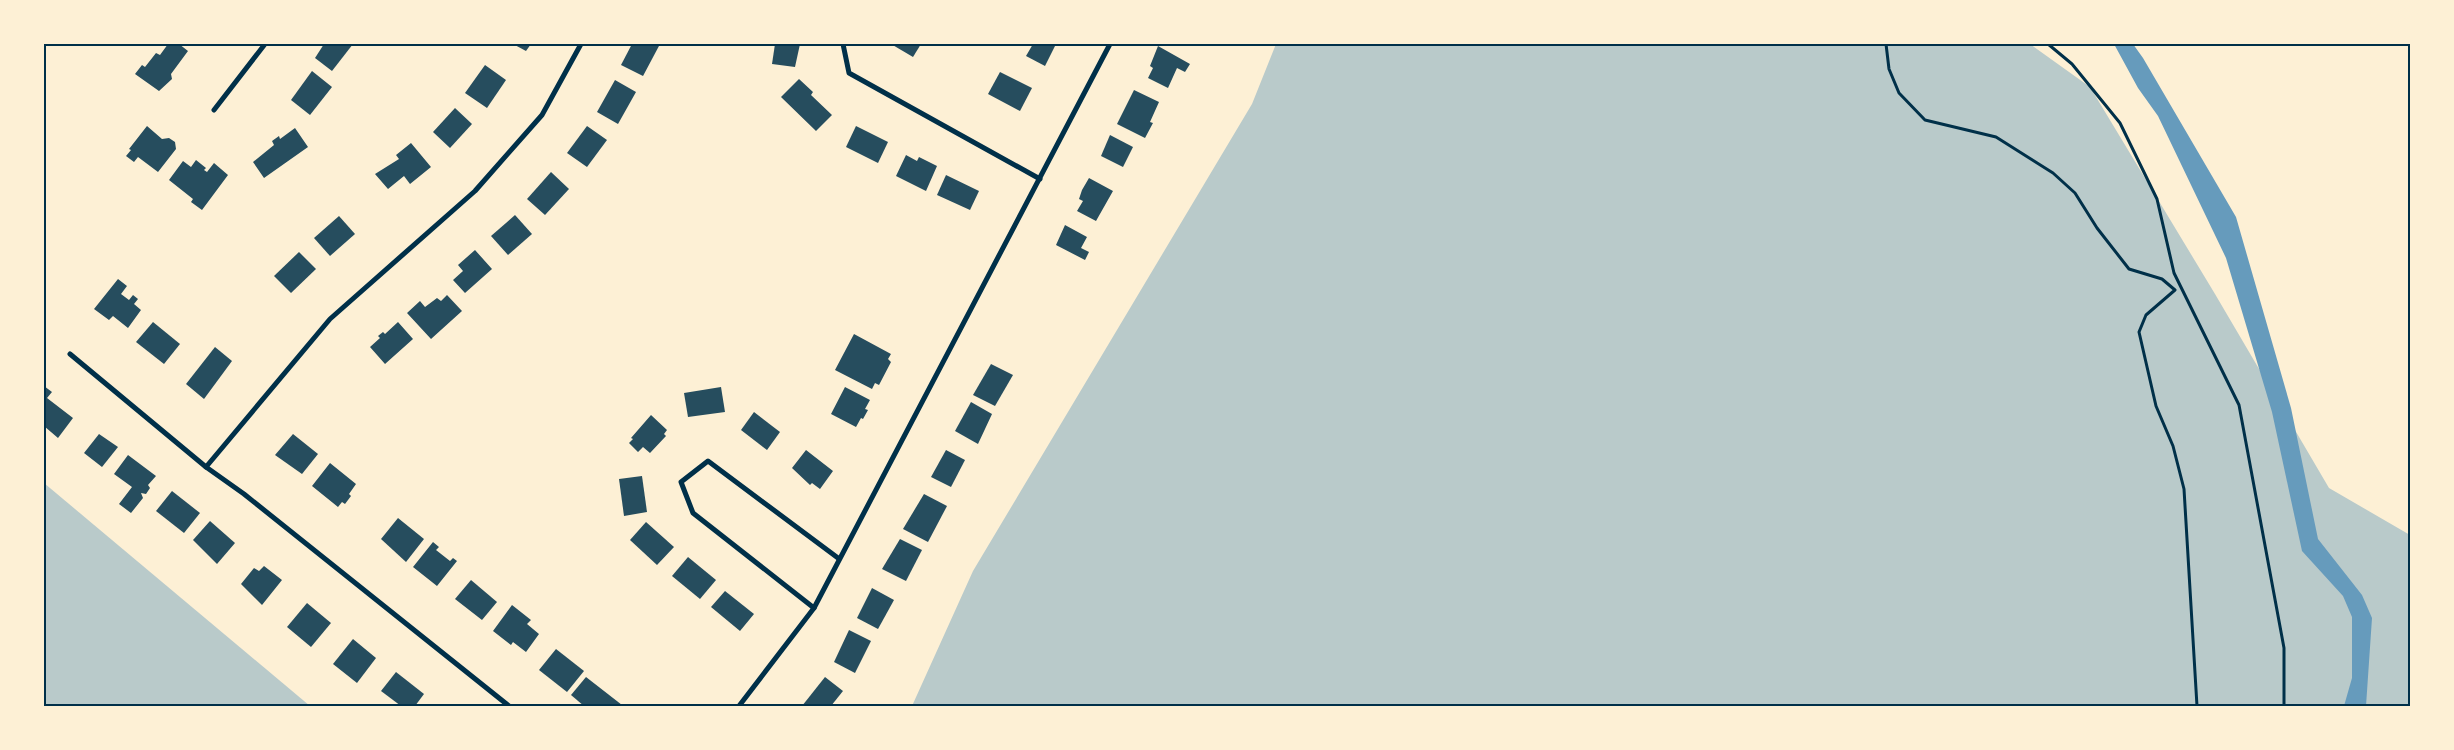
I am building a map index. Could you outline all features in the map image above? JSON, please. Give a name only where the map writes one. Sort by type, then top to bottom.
[{"type":"street","points":[[214,110],[265,44]]},
{"type":"street","points":[[206,467],[330,319],[475,191],[542,115],[581,44]]},
{"type":"street","points":[[843,44],[849,73],[1040,179]]},
{"type":"street","points":[[739,706],[814,608],[838,558],[1110,44]]},
{"type":"street","points":[[70,354],[206,467],[244,494],[509,706]]},
{"type":"street","points":[[814,608],[693,513],[681,482],[708,461],[838,558]]},
{"type":"path","points":[[1886,44],[1889,69],[1899,93],[1925,120],[1996,137],[2054,173],[2075,193],[2096,228],[2129,269],[2162,279],[2174,290],[2146,315],[2139,332],[2156,406],[2173,446],[2184,489],[2197,706]]},
{"type":"path","points":[[2048,44],[2072,64],[2120,123],[2157,199],[2174,273],[2239,405],[2284,648],[2284,706]]},
{"type":"shaded area","points":[[1276,44],[2030,44],[2090,87],[2329,488],[2410,535],[2410,706],[912,706],[973,571],[1252,104]]},
{"type":"shaded area","points":[[44,483],[310,706],[44,706]]},
{"type":"water","points":[[2114,44],[2133,44],[2143,58],[2236,217],[2291,408],[2318,539],[2362,595],[2372,618],[2366,706],[2344,706],[2352,678],[2352,617],[2343,596],[2302,551],[2272,412],[2226,258],[2158,116],[2138,88]]},
{"type":"building","points":[[168,44],[179,44],[188,51],[171,74],[172,79],[159,91],[135,74],[142,65],[145,67],[156,53],[160,55]]},
{"type":"building","points":[[324,44],[353,44],[332,71],[315,58]]},
{"type":"building","points":[[513,44],[531,44],[526,51]]},
{"type":"building","points":[[632,44],[660,44],[643,76],[621,65]]},
{"type":"building","points":[[775,44],[800,44],[795,67],[772,64]]},
{"type":"building","points":[[891,44],[921,44],[913,57]]},
{"type":"building","points":[[1033,44],[1056,44],[1045,66],[1026,56]]},
{"type":"building","points":[[1158,46],[1190,64],[1185,72],[1177,68],[1168,88],[1148,78],[1153,68],[1150,66]]},
{"type":"building","points":[[485,65],[506,80],[487,108],[465,93]]},
{"type":"building","points":[[312,71],[332,87],[310,115],[291,100]]},
{"type":"building","points":[[1000,72],[1032,88],[1020,111],[988,94]]},
{"type":"building","points":[[799,79],[813,92],[811,95],[832,115],[816,131],[781,97]]},
{"type":"building","points":[[615,80],[636,92],[618,124],[597,112]]},
{"type":"building","points":[[1134,90],[1159,102],[1150,122],[1153,123],[1145,138],[1117,124]]},
{"type":"building","points":[[455,108],[472,124],[450,148],[433,132]]},
{"type":"building","points":[[147,126],[162,139],[169,138],[175,142],[176,149],[158,172],[138,157],[134,162],[126,156],[131,150],[129,149]]},
{"type":"building","points":[[587,126],[607,140],[587,167],[567,153]]},
{"type":"building","points":[[856,126],[888,142],[878,163],[846,147]]},
{"type":"building","points":[[295,128],[308,147],[264,178],[253,162],[274,145],[272,141],[279,136],[280,139]]},
{"type":"building","points":[[1110,135],[1133,147],[1123,167],[1101,156]]},
{"type":"building","points":[[411,143],[431,167],[410,184],[404,176],[388,189],[375,174],[399,159],[396,155]]},
{"type":"building","points":[[906,155],[917,161],[919,157],[937,166],[926,191],[896,176]]},
{"type":"building","points":[[196,160],[206,168],[204,170],[207,172],[214,163],[228,175],[202,210],[191,202],[193,199],[169,180],[183,161],[191,167]]},
{"type":"building","points":[[551,172],[569,189],[545,215],[527,199]]},
{"type":"building","points":[[946,175],[979,191],[970,210],[937,195]]},
{"type":"building","points":[[1089,178],[1113,191],[1096,221],[1077,211],[1083,201],[1079,199],[1082,190]]},
{"type":"building","points":[[515,215],[532,234],[508,255],[491,236]]},
{"type":"building","points":[[339,216],[355,234],[330,256],[314,238]]},
{"type":"building","points":[[1065,225],[1087,237],[1081,248],[1089,252],[1085,260],[1056,245]]},
{"type":"building","points":[[475,250],[492,269],[465,293],[453,280],[463,271],[458,265]]},
{"type":"building","points":[[299,252],[316,269],[291,293],[274,276]]},
{"type":"building","points":[[118,279],[127,286],[121,294],[129,300],[133,295],[138,299],[134,304],[141,310],[128,328],[113,316],[109,320],[94,309]]},
{"type":"building","points":[[447,295],[462,311],[431,339],[407,313],[420,301],[425,307],[437,298],[441,301]]},
{"type":"building","points":[[153,322],[180,344],[164,364],[136,342]]},
{"type":"building","points":[[398,322],[413,339],[385,364],[370,347],[380,338],[378,336],[383,332],[385,334]]},
{"type":"building","points":[[854,334],[891,354],[888,359],[891,362],[879,385],[875,383],[872,389],[835,370]]},
{"type":"building","points":[[215,347],[232,361],[204,399],[186,384]]},
{"type":"building","points":[[991,364],[1013,375],[995,406],[973,395]]},
{"type":"building","points":[[44,386],[52,392],[47,398],[73,418],[58,438],[44,426]]},
{"type":"building","points":[[721,387],[725,412],[688,417],[684,393]]},
{"type":"building","points":[[845,387],[870,400],[865,409],[868,410],[856,427],[831,414]]},
{"type":"building","points":[[971,402],[992,414],[978,444],[955,431]]},
{"type":"building","points":[[754,412],[780,432],[767,450],[741,430]]},
{"type":"building","points":[[651,415],[667,430],[664,434],[666,436],[650,453],[643,447],[638,452],[629,443],[633,439],[631,438]]},
{"type":"building","points":[[99,434],[118,447],[102,467],[84,453]]},
{"type":"building","points":[[293,434],[318,454],[302,474],[275,455]]},
{"type":"building","points":[[806,450],[833,471],[820,489],[812,483],[810,485],[792,468]]},
{"type":"building","points":[[946,450],[965,460],[951,487],[931,477]]},
{"type":"building","points":[[128,455],[156,476],[148,485],[150,488],[146,494],[141,493],[143,498],[131,513],[119,504],[132,487],[114,474]]},
{"type":"building","points":[[330,463],[356,484],[345,504],[342,502],[338,507],[312,486]]},
{"type":"building","points":[[642,476],[647,512],[624,516],[619,479]]},
{"type":"building","points":[[172,491],[200,513],[184,533],[156,511]]},
{"type":"building","points":[[924,494],[947,506],[928,542],[903,529]]},
{"type":"building","points":[[398,518],[424,539],[406,562],[381,539]]},
{"type":"building","points":[[210,521],[235,543],[217,564],[193,540]]},
{"type":"building","points":[[646,522],[674,547],[657,565],[630,540]]},
{"type":"building","points":[[900,539],[922,550],[906,581],[882,569]]},
{"type":"building","points":[[433,542],[439,547],[436,550],[450,561],[453,558],[457,561],[437,586],[413,567]]},
{"type":"building","points":[[688,557],[716,580],[700,599],[672,576]]},
{"type":"building","points":[[264,566],[282,580],[262,605],[241,584],[254,568],[259,571]]},
{"type":"building","points":[[471,580],[497,602],[482,620],[455,599]]},
{"type":"building","points":[[872,588],[894,600],[878,629],[857,618]]},
{"type":"building","points":[[725,591],[754,614],[740,631],[711,607]]},
{"type":"building","points":[[307,603],[331,623],[311,647],[287,627]]},
{"type":"building","points":[[512,605],[531,620],[527,624],[539,634],[526,652],[513,642],[511,645],[493,631]]},
{"type":"building","points":[[849,630],[871,641],[855,673],[834,662]]},
{"type":"building","points":[[353,639],[376,658],[357,683],[333,664]]},
{"type":"building","points":[[556,649],[584,671],[567,692],[539,670]]},
{"type":"building","points":[[396,672],[424,694],[415,706],[401,706],[381,691]]},
{"type":"building","points":[[586,677],[622,705],[584,706],[571,695]]},
{"type":"building","points":[[825,677],[843,691],[831,706],[802,706]]}]
